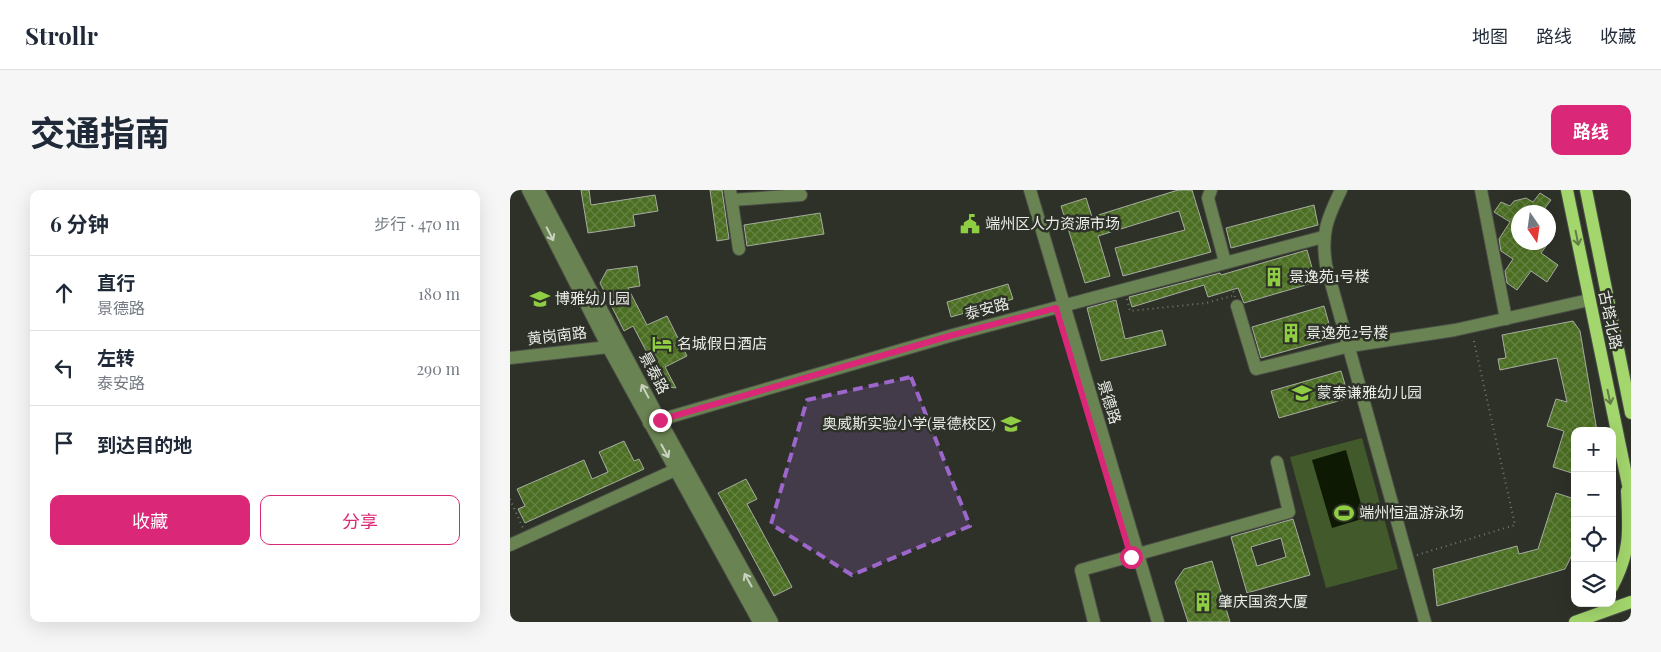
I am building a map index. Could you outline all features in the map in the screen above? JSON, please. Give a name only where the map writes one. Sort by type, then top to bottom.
[{"type":"main road","name":"古塔北路","points":[[1567,190],[1627,486]]},
{"type":"main road","name":"古塔北路","points":[[1586,190],[1631,413]]},
{"type":"main road","points":[[1615,422],[1631,417]]},
{"type":"main road","points":[[1627,486],[1631,499]]},
{"type":"main road","points":[[1616,579],[1628,550],[1627,486]]},
{"type":"main road","points":[[1580,620],[1631,602]]},
{"type":"main road","points":[[1580,620],[1595,607]]},
{"type":"street","points":[[528,190],[608,347],[655,421],[675,470],[759,622]]},
{"type":"street","name":"景泰路","points":[[538,190],[655,421],[772,622]]},
{"type":"street","name":"景德路","points":[[1024,190],[1135,556],[1158,622]]},
{"type":"street","name":"景德路","points":[[1030,190],[1060,307]]},
{"type":"street","points":[[1211,190],[1208,198],[1225,262]]},
{"type":"street","points":[[1341,190],[1329,215],[1323,237],[1326,265],[1425,622]]},
{"type":"street","points":[[1481,190],[1506,319]]},
{"type":"street","points":[[740,249],[731,195],[801,195]]},
{"type":"street","name":"泰安路","points":[[655,421],[953,335],[1323,237]]},
{"type":"street","points":[[1236,301],[1256,370],[1350,346],[1471,327],[1589,300]]},
{"type":"street","name":"黄岗南路","points":[[510,358],[608,347]]},
{"type":"street","points":[[1094,622],[1081,570],[1289,512],[1277,462]]},
{"type":"street","points":[[510,545],[675,470]]},
{"type":"street","name":"景德路","points":[[1135,556],[1150,622]]},
{"type":"path","points":[[1125,290],[1130,311],[1236,301],[1225,262]]},
{"type":"path","points":[[1408,558],[1515,525],[1471,327]]},
{"type":"path","points":[[510,499],[527,536]]},
{"type":"highlighted area","points":[[911,377],[970,526],[852,575],[771,524],[807,400]]},
{"type":"green space","name":"端州恒温游泳场","points":[[1362,438],[1398,569],[1326,588],[1290,457]]},
{"type":"shaded area","points":[[1346,450],[1365,518],[1332,528],[1312,460]]},
{"type":"building","points":[[581,190],[589,190],[591,205],[655,195],[658,211],[633,215],[635,226],[588,233]]},
{"type":"building","points":[[710,190],[722,190],[729,239],[717,241]]},
{"type":"building","points":[[1178,190],[1192,190],[1211,252],[1123,276],[1115,248],[1185,230],[1179,211],[1098,236],[1110,276],[1085,283],[1061,206],[1086,198],[1092,217]]},
{"type":"building","points":[[1540,193],[1551,200],[1547,205],[1511,205],[1511,250],[1543,250],[1541,253],[1558,265],[1547,282],[1531,271],[1517,290],[1507,283],[1505,271],[1513,259],[1501,251],[1499,239],[1510,222],[1494,212],[1501,202],[1510,206],[1514,201],[1526,198],[1533,202]]},
{"type":"building","points":[[1314,205],[1318,225],[1231,248],[1226,228]]},
{"type":"building","points":[[820,213],[824,234],[747,246],[744,225]]},
{"type":"building","name":"景逸苑1号楼","points":[[1307,250],[1316,282],[1244,303],[1238,288],[1208,297],[1204,285],[1132,307],[1129,297],[1220,273],[1221,275]]},
{"type":"building","points":[[637,266],[640,286],[628,288],[647,325],[667,316],[687,356],[665,367],[676,388],[668,387],[663,383],[633,326],[624,331],[600,283],[607,270]]},
{"type":"building","points":[[1008,284],[1013,299],[951,317],[947,302]]},
{"type":"building","points":[[1116,300],[1125,339],[1162,330],[1166,345],[1101,361],[1087,308]]},
{"type":"building","name":"景逸苑2号楼","points":[[1324,306],[1333,338],[1261,358],[1252,327]]},
{"type":"building","points":[[1573,321],[1580,331],[1596,427],[1571,427],[1571,473],[1553,467],[1564,431],[1547,426],[1556,399],[1567,402],[1557,358],[1500,370],[1498,359],[1506,358],[1502,335]]},
{"type":"building","points":[[1341,371],[1349,398],[1279,418],[1271,391]]},
{"type":"building","points":[[624,441],[634,461],[639,459],[644,469],[525,523],[518,509],[525,506],[517,489],[584,460],[592,479],[608,472],[599,452]]},
{"type":"building","points":[[746,479],[757,499],[747,504],[792,587],[774,596],[718,493]]},
{"type":"building","points":[[1556,493],[1571,498],[1571,557],[1565,569],[1437,606],[1433,569],[1517,546],[1519,554],[1538,549]]},
{"type":"building","points":[[1293,519],[1310,575],[1247,593],[1231,537]],"holes":[[[1281,538],[1286,557],[1257,566],[1251,547]]]},
{"type":"building","name":"肇庆国资大厦","points":[[1212,561],[1230,622],[1188,622],[1175,582],[1184,569]]},
{"type":"place","name":"端州区人力资源市场","points":[[970,224]]},
{"type":"place","name":"景逸苑1号楼","points":[[1274,277]]},
{"type":"place","name":"博雅幼儿园","points":[[540,299]]},
{"type":"place","name":"景逸苑2号楼","points":[[1291,333]]},
{"type":"place","name":"名城假日酒店","points":[[662,344]]},
{"type":"place","name":"蒙泰谦雅幼儿园","points":[[1302,393]]},
{"type":"place","name":"奥威斯实验小学(景德校区)","points":[[1011,424]]},
{"type":"place","name":"端州恒温游泳场","points":[[1344,513]]},
{"type":"place","name":"肇庆国资大厦","points":[[1203,602]]},
{"type":"route","points":[[660,420],[953,335],[1056,308],[1131,557]]}]
